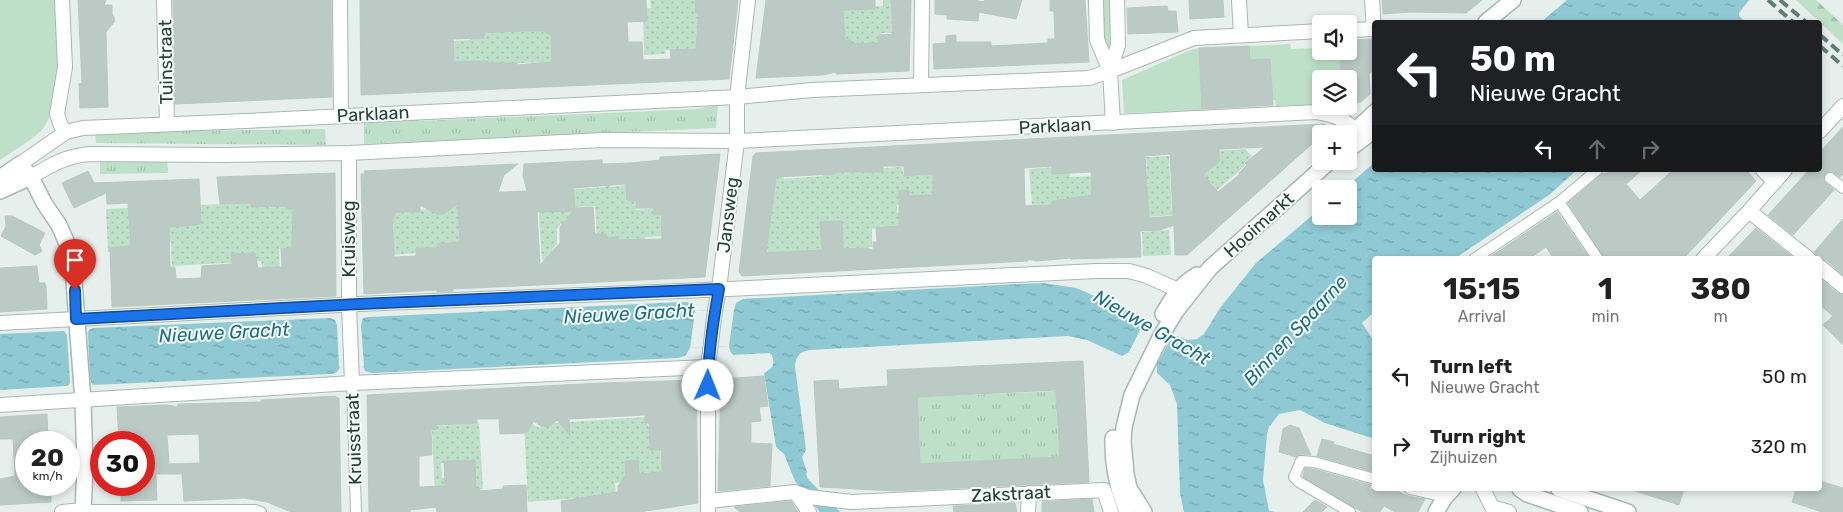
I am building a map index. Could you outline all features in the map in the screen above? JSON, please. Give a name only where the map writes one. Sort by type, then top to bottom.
[{"type":"street","points":[[62,0],[65,67],[57,114],[61,126],[66,132]]},
{"type":"street","name":"Tuinstraat","points":[[164,0],[167,124]]},
{"type":"street","points":[[340,0],[341,116]]},
{"type":"street","points":[[737,141],[737,96],[748,0]]},
{"type":"street","points":[[921,85],[922,0]]},
{"type":"street","points":[[1096,0],[1097,40],[1110,71],[1113,123]]},
{"type":"street","points":[[1110,71],[1118,45],[1117,0]]},
{"type":"street","points":[[1239,0],[1241,35]]},
{"type":"street","points":[[1372,0],[1373,20]]},
{"type":"street","points":[[1488,20],[1513,0]]},
{"type":"street","points":[[1502,20],[1526,0]]},
{"type":"street","points":[[1357,30],[1372,29]]},
{"type":"street","name":"Parklaan","points":[[20,164],[66,132],[83,128],[737,96],[812,90],[1089,78],[1194,38],[1312,31]]},
{"type":"street","points":[[1822,129],[1843,106]]},
{"type":"street","name":"Parklaan","points":[[30,177],[58,161],[82,155],[349,153],[604,140],[737,141],[1316,112],[1336,116],[1361,133]]},
{"type":"street","points":[[1361,133],[1372,116]]},
{"type":"street","name":"Jansweg","points":[[709,507],[708,367],[737,141]]},
{"type":"street","name":"Kruisweg","points":[[349,153],[350,325]]},
{"type":"street","points":[[0,178],[20,164],[59,225],[72,255],[83,401],[85,468],[83,511]]},
{"type":"street","name":"Hooimarkt","points":[[1158,334],[1210,268],[1320,170]]},
{"type":"street","points":[[1478,256],[1559,202],[1595,172]]},
{"type":"street","points":[[1765,172],[1774,182]]},
{"type":"street","points":[[1706,256],[1783,172]]},
{"type":"street","points":[[0,191],[30,177]]},
{"type":"street","points":[[1830,178],[1843,188]]},
{"type":"street","points":[[1559,202],[1596,256]]},
{"type":"street","points":[[1749,210],[1805,256]]},
{"type":"street","name":"Hooimarkt","points":[[1158,334],[1178,290],[1189,280],[1210,268]]},
{"type":"street","points":[[1822,269],[1843,286]]},
{"type":"street","points":[[0,323],[77,327],[349,305],[1096,271],[1129,271],[1148,276],[1178,290]]},
{"type":"street","name":"Kruisstraat","points":[[350,325],[356,512]]},
{"type":"street","points":[[1127,512],[1117,489],[1113,460],[1114,424],[1117,410],[1158,334]]},
{"type":"street","points":[[0,405],[352,383],[708,367]]},
{"type":"street","points":[[1350,512],[1299,482],[1294,477],[1301,461],[1314,462],[1372,478]]},
{"type":"street","points":[[1111,512],[1117,489]]},
{"type":"street","points":[[1117,489],[1144,512]]},
{"type":"street","name":"Zakstraat","points":[[795,492],[854,507],[1029,493],[1117,489]]},
{"type":"street","points":[[1430,491],[1449,493],[1436,512]]},
{"type":"street","points":[[1483,491],[1492,507],[1509,512]]},
{"type":"street","points":[[1523,491],[1580,512]]},
{"type":"street","points":[[1565,491],[1628,512]]},
{"type":"street","points":[[709,507],[795,492],[809,512]]},
{"type":"street","points":[[1028,512],[1029,493]]},
{"type":"street","points":[[62,512],[257,511]]},
{"type":"green space","points":[[0,0],[56,0],[57,69],[53,105],[48,120],[41,131],[0,160]]},
{"type":"green space","points":[[650,0],[700,0],[709,12],[701,51],[665,50],[666,54],[644,55],[643,9],[651,8]]},
{"type":"green space","points":[[883,0],[895,0],[895,3],[891,4],[893,33],[881,33],[882,45],[846,48],[843,8],[883,6]]},
{"type":"green space","points":[[1102,0],[1111,0],[1111,45],[1104,49],[1103,46]]},
{"type":"green space","points":[[1796,0],[1816,0],[1843,25],[1843,44],[1822,24],[1822,20],[1817,20]]},
{"type":"green space","points":[[561,24],[552,62],[454,65],[453,41],[470,40],[470,34],[499,33],[499,30]]},
{"type":"green space","points":[[1290,44],[1291,49],[1312,48],[1312,60],[1340,60],[1341,70],[1312,70],[1312,104],[1276,106],[1275,100],[1272,100],[1270,60],[1250,60],[1249,46]]},
{"type":"green space","points":[[1199,48],[1202,110],[1124,113],[1122,80]]},
{"type":"green space","points":[[718,105],[716,128],[364,144],[364,119],[394,117],[399,121],[419,121],[697,109]]},
{"type":"green space","points":[[325,129],[326,145],[96,143],[95,132]]},
{"type":"green space","points":[[1245,149],[1252,156],[1244,163],[1245,166],[1217,190],[1211,182],[1199,190],[1198,152]]},
{"type":"green space","points":[[1169,156],[1172,215],[1149,217],[1146,157]]},
{"type":"green space","points":[[167,160],[168,173],[100,174],[100,161]]},
{"type":"green space","points":[[1069,166],[1070,177],[1097,176],[1104,230],[1032,206],[1029,169]]},
{"type":"green space","points":[[822,167],[853,170],[902,167],[903,174],[908,174],[909,176],[924,175],[923,168],[936,167],[942,196],[897,205],[897,213],[911,212],[908,227],[872,229],[872,247],[843,250],[841,228],[833,241],[821,242],[821,251],[766,257],[774,175],[783,174],[784,179],[823,176]]},
{"type":"green space","points":[[604,178],[609,178],[610,187],[629,185],[629,201],[635,201],[636,210],[659,208],[662,236],[645,237],[646,248],[617,249],[616,238],[597,238],[595,206],[577,207],[578,230],[568,223],[561,224],[557,228],[557,244],[552,250],[553,259],[542,260],[538,203],[560,190],[605,187]]},
{"type":"green space","points":[[386,186],[418,210],[438,208],[458,189],[462,250],[390,255]]},
{"type":"green space","points":[[296,201],[301,248],[279,249],[280,270],[263,270],[261,261],[172,266],[171,242],[144,243],[135,250],[108,252],[106,209]]},
{"type":"green space","points":[[1169,230],[1171,255],[1143,256],[1142,232]]},
{"type":"green space","points":[[1056,391],[1060,457],[920,464],[917,397]]},
{"type":"green space","points":[[646,417],[648,427],[658,427],[662,478],[615,483],[616,495],[528,502],[524,425],[533,424],[543,428],[553,423]]},
{"type":"green space","points":[[479,423],[483,489],[474,489],[472,461],[441,463],[442,478],[445,478],[446,491],[435,494],[432,431],[436,431],[436,426]]},
{"type":"water","points":[[1567,0],[1749,0],[1739,13],[1743,20],[1543,20]]},
{"type":"water","points":[[1372,165],[1372,172],[1575,172],[1549,195],[1458,256],[1372,256],[1372,314],[1362,323],[1372,338],[1372,438],[1325,423],[1300,410],[1279,414],[1269,427],[1267,434],[1263,480],[1269,511],[1275,512],[1184,512],[1180,493],[1177,404],[1170,385],[1157,373],[1157,366],[1129,352],[1122,356],[1087,340],[1068,336],[810,350],[801,353],[796,359],[795,366],[806,450],[802,457],[806,474],[808,479],[840,512],[820,512],[795,481],[784,454],[776,447],[764,373],[772,366],[772,355],[769,353],[733,355],[729,346],[690,348],[685,356],[677,358],[372,373],[365,371],[363,366],[340,367],[337,372],[332,374],[93,385],[90,380],[70,382],[66,386],[0,390],[0,334],[64,331],[67,335],[87,334],[93,328],[330,318],[335,320],[337,325],[361,325],[363,318],[368,317],[683,302],[692,303],[695,311],[734,310],[736,303],[743,299],[1043,283],[1076,288],[1139,315],[1143,320],[1141,326],[1170,341],[1174,336],[1188,340],[1197,339],[1204,334],[1220,308],[1256,263],[1312,216],[1312,225],[1357,225],[1357,180],[1354,180]]},
{"type":"pier","points":[[734,310],[729,346],[690,348],[695,311]]},
{"type":"pier","points":[[337,325],[361,325],[364,366],[339,367]]},
{"type":"pier","points":[[1142,326],[1170,340],[1156,366],[1129,352]]},
{"type":"pier","points":[[88,334],[90,380],[70,382],[67,335]]},
{"type":"building","points":[[78,0],[106,0],[104,5],[112,5],[112,14],[115,21],[106,32],[108,107],[80,108],[79,84],[82,83]]},
{"type":"building","points":[[173,0],[331,0],[332,97],[175,104]]},
{"type":"building","points":[[360,0],[646,0],[647,21],[627,22],[628,42],[642,42],[643,60],[671,59],[670,50],[696,49],[699,13],[695,13],[696,0],[738,0],[729,79],[361,95]],"holes":[[[546,31],[546,33],[551,33],[552,62],[517,65],[517,63],[488,63],[488,61],[454,62],[453,39],[484,38],[484,33]]]},
{"type":"building","points":[[766,0],[875,0],[875,9],[843,10],[845,40],[851,40],[851,44],[879,43],[879,35],[893,34],[891,0],[911,0],[909,71],[836,74],[836,72],[823,75],[756,78]]},
{"type":"building","points":[[935,0],[973,0],[984,2],[985,0],[1022,0],[1016,19],[979,12],[978,21],[947,19],[947,15],[935,14]]},
{"type":"building","points":[[1050,0],[1085,0],[1089,62],[934,69],[933,44],[946,43],[946,36],[956,35],[956,42],[991,42],[991,46],[1048,43],[1048,39],[1055,39],[1054,11],[1050,11]]},
{"type":"building","points":[[1189,0],[1223,0],[1224,17],[1190,19]]},
{"type":"building","points":[[1382,0],[1482,0],[1466,13],[1410,12],[1383,14]]},
{"type":"building","points":[[1167,6],[1168,11],[1176,11],[1178,32],[1128,34],[1127,8]]},
{"type":"building","points":[[1372,39],[1372,71],[1369,74],[1370,94],[1361,102],[1357,102],[1357,70],[1341,70],[1340,60],[1357,60],[1357,40]]},
{"type":"building","points":[[1249,46],[1250,60],[1270,59],[1273,105],[1202,109],[1199,48]]},
{"type":"building","points":[[1324,124],[1324,125],[1312,125],[1312,144],[1187,255],[1175,255],[1174,225],[1160,230],[1140,231],[1141,257],[1071,258],[1036,261],[1028,259],[1028,261],[742,276],[739,272],[753,156],[756,153]],"holes":[[[1265,147],[1245,163],[1247,165],[1240,174],[1218,192],[1203,174],[1219,162],[1219,149]],[[1170,154],[1173,216],[1149,218],[1145,156]],[[883,166],[904,166],[904,176],[933,174],[933,195],[909,196],[909,190],[899,191],[899,226],[876,228],[877,242],[873,242],[873,250],[866,248],[843,249],[842,221],[820,222],[822,250],[766,253],[776,177],[835,174],[835,172],[883,172]],[[1052,166],[1052,174],[1091,172],[1092,195],[1053,201],[1053,205],[1025,206],[1024,168]]]},
{"type":"building","points":[[1843,127],[1843,174],[1840,177],[1831,171],[1825,173],[1824,181],[1834,190],[1793,235],[1768,215],[1807,172],[1822,172],[1822,150]]},
{"type":"building","points":[[720,154],[705,277],[453,289],[453,291],[437,292],[437,290],[364,294],[361,174],[365,174],[364,171],[518,164],[504,175],[498,192],[527,191],[523,175],[524,164],[602,160],[602,164],[631,163],[660,160],[660,157]],"holes":[[[626,184],[627,200],[636,201],[636,208],[654,208],[654,215],[661,215],[662,239],[617,240],[617,237],[606,238],[606,234],[595,234],[593,207],[577,208],[575,210],[573,188]],[[458,204],[460,242],[438,244],[438,248],[416,248],[416,256],[394,257],[392,220],[396,212],[420,212],[420,205],[437,214],[443,214]],[[574,211],[560,227],[560,243],[540,265],[537,212]]]},
{"type":"building","points":[[88,171],[94,183],[199,179],[201,223],[169,227],[170,267],[175,267],[176,279],[201,278],[202,266],[232,264],[231,254],[255,253],[258,268],[282,267],[281,249],[292,248],[293,209],[286,209],[287,206],[251,207],[251,203],[220,204],[217,177],[335,173],[336,296],[112,307],[110,248],[131,246],[128,203],[107,204],[106,193],[74,208],[62,183]]},
{"type":"building","points":[[1640,172],[1626,184],[1640,200],[1671,172],[1748,172],[1756,181],[1686,256],[1603,256],[1568,203],[1602,174]]},
{"type":"building","points":[[1557,212],[1588,256],[1552,256],[1546,247],[1533,256],[1491,256]]},
{"type":"building","points":[[5,216],[12,216],[45,233],[39,245],[42,251],[35,255],[1,236],[6,226]]},
{"type":"building","points":[[1843,219],[1843,275],[1826,260],[1822,260],[1822,256],[1816,256],[1814,252]]},
{"type":"building","points":[[1756,228],[1791,256],[1729,256]]},
{"type":"building","points":[[37,266],[39,283],[45,283],[46,287],[47,309],[0,312],[0,268]]},
{"type":"building","points":[[1822,280],[1837,293],[1843,295],[1843,345],[1823,325],[1833,316],[1822,307]]},
{"type":"building","points":[[1083,361],[1089,482],[894,491],[820,487],[814,381],[838,380],[839,389],[888,386],[887,370]],"holes":[[[1056,390],[1060,457],[920,464],[917,397]]]},
{"type":"building","points":[[764,376],[768,406],[759,407],[761,421],[751,422],[751,443],[772,444],[770,486],[718,491],[721,379]]},
{"type":"building","points":[[696,380],[698,503],[639,512],[562,512],[561,501],[618,492],[618,486],[626,475],[625,461],[638,460],[639,474],[662,472],[661,450],[650,450],[649,423],[645,423],[645,415],[569,419],[570,436],[557,420],[550,426],[542,427],[534,421],[526,433],[500,434],[499,419],[477,419],[477,423],[436,425],[436,430],[431,430],[432,455],[419,456],[419,487],[445,486],[444,461],[475,460],[476,489],[480,489],[480,491],[503,489],[503,486],[526,485],[527,512],[437,512],[436,507],[410,510],[410,512],[369,512],[367,395]]},
{"type":"building","points":[[336,396],[336,398],[339,398],[341,512],[291,512],[267,502],[244,498],[184,501],[182,474],[156,474],[157,500],[121,501],[121,496],[155,496],[155,431],[118,431],[117,407],[168,405],[178,407],[178,404],[261,402],[261,400]],"holes":[[[199,434],[200,463],[169,464],[167,435]]]},
{"type":"building","points":[[47,414],[48,431],[15,431],[15,476],[13,439],[0,439],[0,417]]},
{"type":"building","points":[[1290,425],[1299,428],[1311,455],[1301,454],[1296,457],[1279,452],[1283,429]]},
{"type":"building","points":[[1322,439],[1334,442],[1333,444],[1372,455],[1372,471],[1317,456]]},
{"type":"building","points":[[1305,468],[1313,469],[1371,485],[1369,489],[1372,489],[1372,491],[1397,491],[1408,496],[1425,499],[1418,512],[1395,512],[1384,506],[1380,512],[1362,512],[1303,477]]},
{"type":"building","points":[[15,476],[15,496],[51,496],[51,502],[0,505],[0,479]]},
{"type":"building","points":[[1822,482],[1843,488],[1843,512],[1822,512],[1792,502],[1795,491],[1822,491]]},
{"type":"building","points":[[1635,491],[1683,491],[1679,505]]},
{"type":"building","points":[[1092,499],[1094,512],[1042,512],[1042,502]]},
{"type":"building","points":[[1315,500],[1327,507],[1322,512],[1303,512]]},
{"type":"building","points":[[791,501],[798,512],[740,512],[734,507]]},
{"type":"building","points":[[1015,503],[1017,512],[954,512],[953,506],[956,506]]},
{"type":"railway","points":[[1768,0],[1791,20]]},
{"type":"railway","points":[[1780,0],[1804,20]]},
{"type":"railway","points":[[1822,37],[1843,55]]},
{"type":"railway","points":[[1822,48],[1843,66]]},
{"type":"route","points":[[75,290],[76,319],[359,304],[719,289],[708,367],[708,386]]},
{"type":"water label","name":"Nieuwe Gracht","points":[[629,313]]},
{"type":"water label","name":"Nieuwe Gracht","points":[[1152,327]]},
{"type":"water label","name":"Binnen Spaarne","points":[[1295,330]]},
{"type":"water label","name":"Nieuwe Gracht","points":[[224,332]]}]
